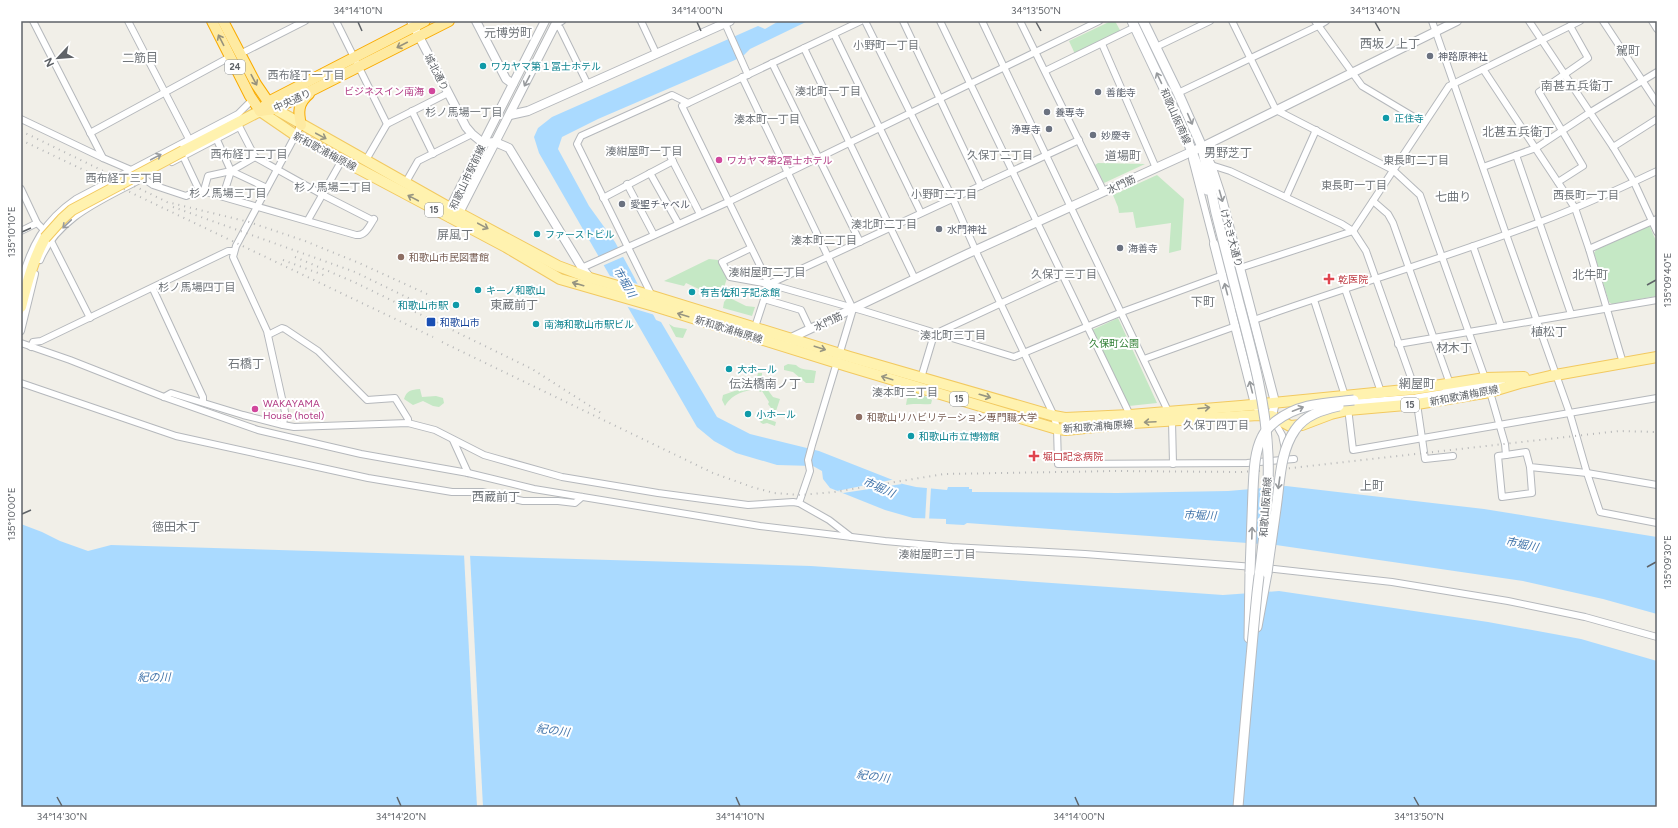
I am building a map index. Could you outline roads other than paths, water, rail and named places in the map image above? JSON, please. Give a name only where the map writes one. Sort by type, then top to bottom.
[{"type":"highway","name":"24","points":[[212,21],[271,106]]},
{"type":"highway","name":"24","points":[[223,21],[252,100],[260,111]]},
{"type":"highway","name":"中央通り","points":[[271,106],[413,24],[424,21]]},
{"type":"highway","name":"中央通り","points":[[260,111],[315,89],[449,21]]},
{"type":"highway","points":[[300,125],[299,110],[301,103],[315,89]]},
{"type":"main road","name":"和歌山阪南線","points":[[1143,21],[1202,147],[1216,213],[1260,383],[1266,424],[1268,456],[1266,508],[1249,674],[1238,807]]},
{"type":"main road","name":"和歌山阪南線","points":[[1134,24],[1181,124],[1216,213]]},
{"type":"main road","name":"新和歌浦梅原線","points":[[271,106],[300,125],[406,182],[506,247],[560,279],[615,294],[652,299],[755,327],[790,343]]},
{"type":"main road","name":"新和歌浦梅原線","points":[[260,111],[275,123],[295,135],[342,160],[453,213],[558,266],[581,271],[590,278],[652,299],[1066,430],[1275,402],[1417,404],[1490,392],[1520,380]]},
{"type":"main road","points":[[21,307],[30,272],[37,253],[47,236],[72,210],[181,151],[242,123],[260,111]]},
{"type":"main road","name":"新和歌浦梅原線","points":[[839,358],[921,378],[1065,418],[1130,414],[1170,416],[1258,414],[1272,416],[1290,426],[1302,425],[1331,414],[1351,402],[1381,392],[1414,389],[1485,378],[1520,380],[1657,357]]},
{"type":"main road","points":[[1249,674],[1250,572],[1254,473],[1256,452],[1262,435],[1270,426],[1296,410],[1318,403],[1351,402],[1415,395],[1520,380]]},
{"type":"main road","points":[[1249,674],[1267,573],[1286,447],[1295,430],[1314,414],[1351,402]]},
{"type":"street","points":[[33,21],[103,158]]},
{"type":"street","points":[[128,21],[189,139]]},
{"type":"street","points":[[90,133],[292,24],[305,21]]},
{"type":"street","points":[[336,21],[387,124]]},
{"type":"street","points":[[476,21],[506,79],[513,84]]},
{"type":"street","name":"和歌山市駅前線","points":[[453,213],[483,143],[545,21]]},
{"type":"street","points":[[641,21],[656,53]]},
{"type":"street","points":[[755,327],[769,284],[682,106],[860,21]]},
{"type":"street","points":[[865,21],[953,199],[1054,416],[1057,428],[1058,464],[1247,463],[1291,460],[1282,435],[1272,416],[1259,409],[1255,404]]},
{"type":"street","points":[[904,21],[981,186]]},
{"type":"street","points":[[940,21],[1130,414]]},
{"type":"street","points":[[982,21],[1122,312],[1170,416],[1173,464]]},
{"type":"street","points":[[1020,21],[1104,192]]},
{"type":"street","points":[[483,143],[496,142],[508,148],[581,271],[654,234],[728,202],[1099,21]]},
{"type":"street","points":[[1156,48],[1210,21]]},
{"type":"street","points":[[1232,21],[1276,110],[1393,170],[1420,195],[1485,378]]},
{"type":"street","points":[[1178,93],[1251,59],[1316,24],[1326,21]]},
{"type":"street","points":[[1432,21],[1537,320],[1553,375],[1570,414],[1600,512],[1657,523]]},
{"type":"street","name":"水門筋","points":[[790,343],[810,329],[976,250],[1202,147],[1457,21]]},
{"type":"street","points":[[1529,21],[1613,147],[1654,220],[1657,232]]},
{"type":"street","points":[[1240,268],[1353,231],[1449,86],[1580,21]]},
{"type":"street","points":[[1603,21],[1657,103]]},
{"type":"street","points":[[1652,21],[1657,29]]},
{"type":"street","points":[[558,22],[587,83]]},
{"type":"street","name":"和歌山市駅前線","points":[[453,213],[496,142],[558,22]]},
{"type":"street","name":"城北通り","points":[[413,24],[463,122],[472,134],[483,143]]},
{"type":"street","points":[[510,115],[528,110],[656,53],[726,24],[742,61],[745,76],[788,172],[853,309],[812,445],[808,460],[810,471],[799,503]]},
{"type":"street","points":[[1045,72],[1102,44],[1134,24]]},
{"type":"street","points":[[1316,24],[1351,74],[1362,86],[1424,123]]},
{"type":"street","points":[[1558,182],[1583,166],[1539,92],[1588,58],[1570,26]]},
{"type":"street","points":[[834,34],[921,213]]},
{"type":"street","points":[[1102,44],[1156,168]]},
{"type":"street","points":[[804,48],[915,279]]},
{"type":"street","points":[[772,63],[860,242]]},
{"type":"street","points":[[1483,69],[1575,208],[1589,249],[1623,363]]},
{"type":"street","points":[[1483,167],[1536,148],[1657,72]]},
{"type":"street","points":[[366,160],[387,124],[448,93]]},
{"type":"street","points":[[652,299],[577,144],[581,136],[672,95],[688,103]]},
{"type":"street","points":[[21,282],[32,248],[47,236],[60,230],[83,210],[143,178],[181,151],[189,139],[238,114],[252,100]]},
{"type":"street","points":[[412,111],[433,154]]},
{"type":"street","points":[[21,119],[103,158],[132,170],[153,185],[186,196],[202,190],[361,236],[365,233],[373,220],[323,196],[254,157],[242,123],[217,140],[181,151],[132,170],[76,199],[64,207],[47,236],[37,267],[21,331]]},
{"type":"street","points":[[1613,147],[1657,119]]},
{"type":"street","points":[[283,425],[285,412],[268,335],[233,257],[234,251],[257,206],[278,170],[300,125]]},
{"type":"street","points":[[1286,197],[1316,130]]},
{"type":"street","points":[[406,182],[418,161],[472,134]]},
{"type":"street","points":[[217,140],[231,171],[267,188]]},
{"type":"street","points":[[769,284],[1079,140]]},
{"type":"street","name":"けやき大通り","points":[[1202,147],[1211,165],[1221,195],[1275,402]]},
{"type":"street","points":[[181,151],[202,190]]},
{"type":"street","name":"けやき大通り","points":[[1192,151],[1194,169],[1223,275],[1255,404]]},
{"type":"street","points":[[668,152],[700,214]]},
{"type":"street","points":[[1516,155],[1571,314]]},
{"type":"street","points":[[202,190],[208,176],[231,171],[254,157]]},
{"type":"street","points":[[308,220],[323,196],[342,160]]},
{"type":"street","points":[[603,198],[673,161]]},
{"type":"street","points":[[1211,165],[1230,171],[1286,197],[1342,224],[1353,231],[1366,251],[1414,389]]},
{"type":"street","points":[[223,196],[231,171]]},
{"type":"street","points":[[1254,320],[1375,278],[1442,257],[1540,222],[1657,171]]},
{"type":"street","points":[[650,172],[678,223]]},
{"type":"street","points":[[627,184],[654,234]]},
{"type":"street","points":[[21,189],[37,223],[47,236],[90,318]]},
{"type":"street","points":[[1373,200],[1388,214],[1394,223],[1408,268],[1450,384]]},
{"type":"street","points":[[1589,249],[1654,220]]},
{"type":"street","points":[[21,231],[37,223]]},
{"type":"street","points":[[1473,246],[1501,326]]},
{"type":"street","points":[[751,248],[722,262],[730,277],[769,284],[1014,357],[1122,312],[1223,275]]},
{"type":"street","points":[[31,347],[33,342],[41,341],[228,252],[234,251]]},
{"type":"street","points":[[921,378],[933,338],[937,333],[1062,275]]},
{"type":"street","points":[[590,278],[598,290]]},
{"type":"street","points":[[153,289],[203,397],[203,402]]},
{"type":"street","points":[[1345,289],[1381,392]]},
{"type":"street","points":[[764,299],[801,310],[810,329]]},
{"type":"street","points":[[1314,300],[1351,402],[1353,450],[1657,398]]},
{"type":"street","points":[[1398,344],[1657,300]]},
{"type":"street","points":[[1144,359],[1236,326]]},
{"type":"street","points":[[268,335],[282,328],[285,329],[318,351],[367,400],[395,398],[408,419],[408,423]]},
{"type":"street","points":[[21,344],[70,360],[164,397],[258,430],[361,454],[468,473],[534,489],[760,526],[851,537],[952,547],[1085,554],[1294,570],[1392,582],[1524,604],[1586,617],[1657,637]]},
{"type":"street","points":[[21,383],[176,436],[368,478],[452,492],[482,492],[523,501],[558,501],[575,503],[582,497]]},
{"type":"street","points":[[1490,392],[1500,425],[1506,455]]},
{"type":"street","points":[[164,397],[171,394],[203,402],[243,415],[294,427],[408,423],[435,430],[484,455],[562,477],[748,505],[793,502],[799,503],[829,520],[851,537]]},
{"type":"street","points":[[1272,416],[1275,402]]},
{"type":"street","points":[[1417,404],[1425,459],[1453,456]]},
{"type":"street","points":[[1282,435],[1290,426]]},
{"type":"street","points":[[453,440],[468,473]]},
{"type":"street","points":[[1526,452],[1530,466],[1532,493],[1502,497],[1498,456],[1526,452]]},
{"type":"street","points":[[1530,466],[1587,473],[1657,485]]},
{"type":"water","name":"市堀川","points":[[779,21],[808,21],[750,49],[743,56],[735,60],[598,119],[562,137],[558,149],[589,206],[615,242],[656,320],[661,322],[717,417],[750,434],[819,451],[903,484],[916,487],[947,490],[948,487],[969,487],[969,489],[972,489],[972,492],[1117,493],[1228,491],[1286,486],[1484,509],[1657,537],[1657,614],[1603,599],[1523,581],[1276,545],[967,523],[964,525],[946,524],[946,519],[913,518],[885,510],[830,488],[823,479],[822,471],[813,466],[777,465],[736,453],[714,441],[697,427],[539,153],[534,137],[538,128],[552,117],[758,26],[765,29]]},
{"type":"water","name":"紀の川","points":[[21,524],[88,551],[111,545],[811,566],[1223,595],[1279,591],[1488,622],[1581,639],[1657,661],[1657,807],[21,807]]},
{"type":"railway","points":[[21,131],[167,202],[249,222],[305,241],[359,263],[427,294]]},
{"type":"railway","points":[[21,140],[433,337]]},
{"type":"railway","points":[[173,207],[355,272],[435,311]]},
{"type":"railway","points":[[295,257],[354,282],[532,369],[601,413]]},
{"type":"railway","points":[[283,260],[326,276]]},
{"type":"railway","points":[[442,342],[713,473],[774,493],[801,495],[834,492],[944,474],[1116,471],[1240,472],[1274,470],[1619,431],[1657,432]]},
{"type":"place","name":"神路原神社","points":[[1430,56]]},
{"type":"place","name":"ワカヤマ第１冨士ホテル","points":[[483,66]]},
{"type":"place","name":"ビジネスイン南海","points":[[432,91]]},
{"type":"place","name":"善能寺","points":[[1098,92]]},
{"type":"place","name":"養専寺","points":[[1047,112]]},
{"type":"place","name":"正住寺","points":[[1386,118]]},
{"type":"place","name":"浄専寺","points":[[1049,129]]},
{"type":"place","name":"妙慶寺","points":[[1093,135]]},
{"type":"place","name":"ワカヤマ第2冨士ホテル","points":[[719,160]]},
{"type":"place","name":"愛聖チャペル","points":[[622,204]]},
{"type":"place","name":"水門神社","points":[[939,229]]},
{"type":"place","name":"ファーストビル","points":[[537,234]]},
{"type":"place","name":"海善寺","points":[[1120,248]]},
{"type":"place","name":"和歌山市民図書館","points":[[401,257]]},
{"type":"place","name":"乾医院","points":[[1329,279]]},
{"type":"place","name":"キーノ和歌山","points":[[478,290]]},
{"type":"place","name":"有吉佐和子記念館","points":[[692,292]]},
{"type":"place","name":"和歌山市駅","points":[[456,305]]},
{"type":"place","name":"和歌山市","points":[[431,322]]},
{"type":"place","name":"南海和歌山市駅ビル","points":[[536,324]]},
{"type":"place","name":"大ホール","points":[[729,369]]},
{"type":"place","name":"WAKAYAMA House (hotel)","points":[[255,409]]},
{"type":"place","name":"小ホール","points":[[748,414]]},
{"type":"place","name":"和歌山リハビリテーション専門職大学","points":[[859,417]]},
{"type":"place","name":"和歌山市立博物館","points":[[911,436]]},
{"type":"place","name":"堀口記念病院","points":[[1034,456]]},
{"type":"district","name":"元博労町","points":[[508,33]]},
{"type":"district","name":"西坂ノ上丁","points":[[1390,44]]},
{"type":"district","name":"小野町一丁目","points":[[886,45]]},
{"type":"district","name":"駕町","points":[[1628,51]]},
{"type":"district","name":"二筋目","points":[[140,58]]},
{"type":"district","name":"西布経丁一丁目","points":[[306,75]]},
{"type":"district","name":"南甚五兵衛丁","points":[[1577,86]]},
{"type":"district","name":"湊北町一丁目","points":[[828,91]]},
{"type":"district","name":"杉ノ馬場一丁目","points":[[464,112]]},
{"type":"district","name":"湊本町一丁目","points":[[767,119]]},
{"type":"district","name":"北甚五兵衛丁","points":[[1518,132]]},
{"type":"district","name":"湊紺屋町一丁目","points":[[644,151]]},
{"type":"district","name":"男野芝丁","points":[[1228,153]]},
{"type":"district","name":"西布経丁二丁目","points":[[249,154]]},
{"type":"district","name":"久保丁二丁目","points":[[1000,155]]},
{"type":"district","name":"道場町","points":[[1123,156]]},
{"type":"district","name":"東長町二丁目","points":[[1416,160]]},
{"type":"district","name":"西布経丁三丁目","points":[[124,178]]},
{"type":"district","name":"東長町一丁目","points":[[1354,185]]},
{"type":"district","name":"杉ノ馬場二丁目","points":[[333,187]]},
{"type":"district","name":"杉ノ馬場三丁目","points":[[228,193]]},
{"type":"district","name":"小野町二丁目","points":[[944,194]]},
{"type":"district","name":"西長町一丁目","points":[[1586,195]]},
{"type":"district","name":"七曲り","points":[[1453,197]]},
{"type":"district","name":"湊北町二丁目","points":[[884,224]]},
{"type":"district","name":"屏風丁","points":[[455,235]]},
{"type":"district","name":"湊本町二丁目","points":[[824,240]]},
{"type":"district","name":"湊紺屋町二丁目","points":[[767,272]]},
{"type":"district","name":"久保丁三丁目","points":[[1064,274]]},
{"type":"district","name":"北牛町","points":[[1590,275]]},
{"type":"district","name":"杉ノ馬場四丁目","points":[[197,287]]},
{"type":"district","name":"下町","points":[[1203,302]]},
{"type":"district","name":"東蔵前丁","points":[[514,305]]},
{"type":"district","name":"植松丁","points":[[1549,332]]},
{"type":"district","name":"湊北町三丁目","points":[[953,335]]},
{"type":"district","name":"材木丁","points":[[1454,348]]},
{"type":"district","name":"石橋丁","points":[[246,364]]},
{"type":"district","name":"伝法橋南ノ丁","points":[[765,384]]},
{"type":"district","name":"網屋町","points":[[1417,384]]},
{"type":"district","name":"湊本町三丁目","points":[[905,392]]},
{"type":"district","name":"久保丁四丁目","points":[[1216,425]]},
{"type":"district","name":"上町","points":[[1372,486]]},
{"type":"district","name":"西蔵前丁","points":[[496,497]]},
{"type":"district","name":"徳田木丁","points":[[176,527]]},
{"type":"district","name":"湊紺屋町三丁目","points":[[937,554]]},
{"type":"park label","name":"久保町公園","points":[[1114,343]]}]
